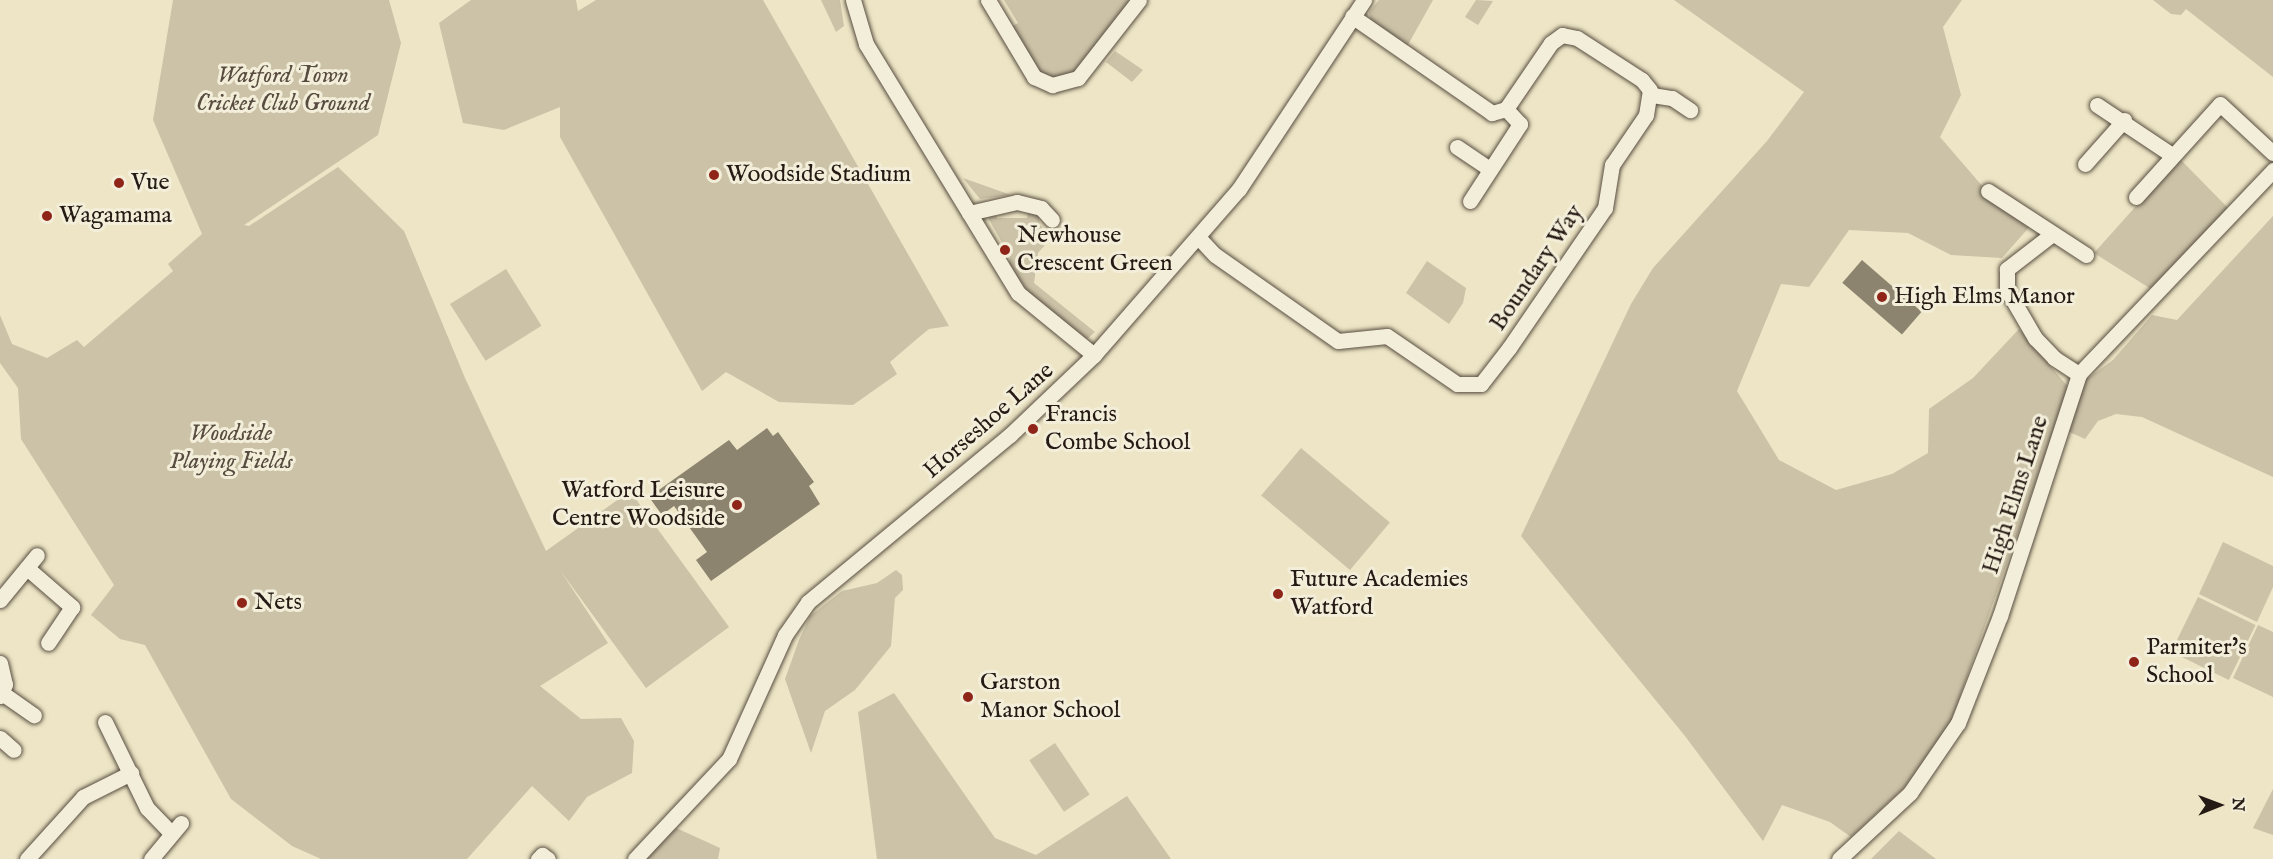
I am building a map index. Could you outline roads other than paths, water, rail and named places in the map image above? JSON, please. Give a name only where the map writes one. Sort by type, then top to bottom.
[{"type":"street","points":[[853,0],[866,44],[1018,293],[1094,355]]},
{"type":"street","points":[[988,0],[1034,76],[1052,85],[1078,78],[1139,0]]},
{"type":"street","name":"Horseshoe Lane","points":[[635,859],[729,759],[785,635],[808,602],[1010,435],[1094,355],[1199,238],[1239,189],[1364,0]]},
{"type":"street","points":[[1352,16],[1481,109],[1492,113],[1506,109],[1551,43],[1562,35],[1577,38],[1642,80],[1652,95],[1672,98],[1690,111]]},
{"type":"street","name":"Boundary Way","points":[[1199,238],[1221,260],[1338,341],[1387,336],[1457,384],[1481,384],[1605,208],[1611,165],[1646,116],[1652,95]]},
{"type":"street","points":[[2136,197],[2220,104],[2273,153]]},
{"type":"street","points":[[2097,105],[2124,120],[2172,155]]},
{"type":"street","points":[[1470,201],[1520,124],[1506,109]]},
{"type":"street","points":[[2085,164],[2124,120]]},
{"type":"street","points":[[1457,147],[1490,169]]},
{"type":"street","name":"High Elms Lane","points":[[1839,859],[1910,793],[1958,723],[2000,616],[2079,374],[2273,170]]},
{"type":"street","points":[[1988,192],[2051,235],[2086,255]]},
{"type":"street","points":[[969,213],[1017,202],[1041,208],[1052,220]]},
{"type":"street","points":[[2051,235],[2007,269],[2007,290],[2036,338],[2054,358],[2079,374]]},
{"type":"street","points":[[0,600],[37,555]]},
{"type":"street","points":[[27,568],[72,607],[48,643]]},
{"type":"street","points":[[0,663],[5,675],[1,694],[34,716]]},
{"type":"street","points":[[105,722],[147,807],[176,827],[151,859]]},
{"type":"street","points":[[0,738],[14,750]]},
{"type":"street","points":[[27,859],[83,797],[131,774]]},
{"type":"street","points":[[538,859],[542,855],[548,859]]},
{"type":"place","name":"Woodside Stadium","points":[[714,175]]},
{"type":"place","name":"Vue","points":[[119,183]]},
{"type":"place","name":"Wagamama","points":[[47,216]]},
{"type":"place","name":"Newhouse Crescent Green","points":[[1005,250]]},
{"type":"place","name":"High Elms Manor","points":[[1882,297]]},
{"type":"place","name":"Francis Combe School","points":[[1033,429]]},
{"type":"place","name":"Watford Leisure Centre Woodside","points":[[737,505]]},
{"type":"place","name":"Future Academies Watford","points":[[1278,594]]},
{"type":"place","name":"Nets","points":[[242,603]]},
{"type":"place","name":"Parmiter's School","points":[[2134,662]]},
{"type":"place","name":"Garston Manor School","points":[[968,697]]},
{"type":"park label","name":"Watford Town Cricket Club Ground","points":[[283,90]]},
{"type":"park label","name":"Woodside Playing Fields","points":[[231,448]]}]
